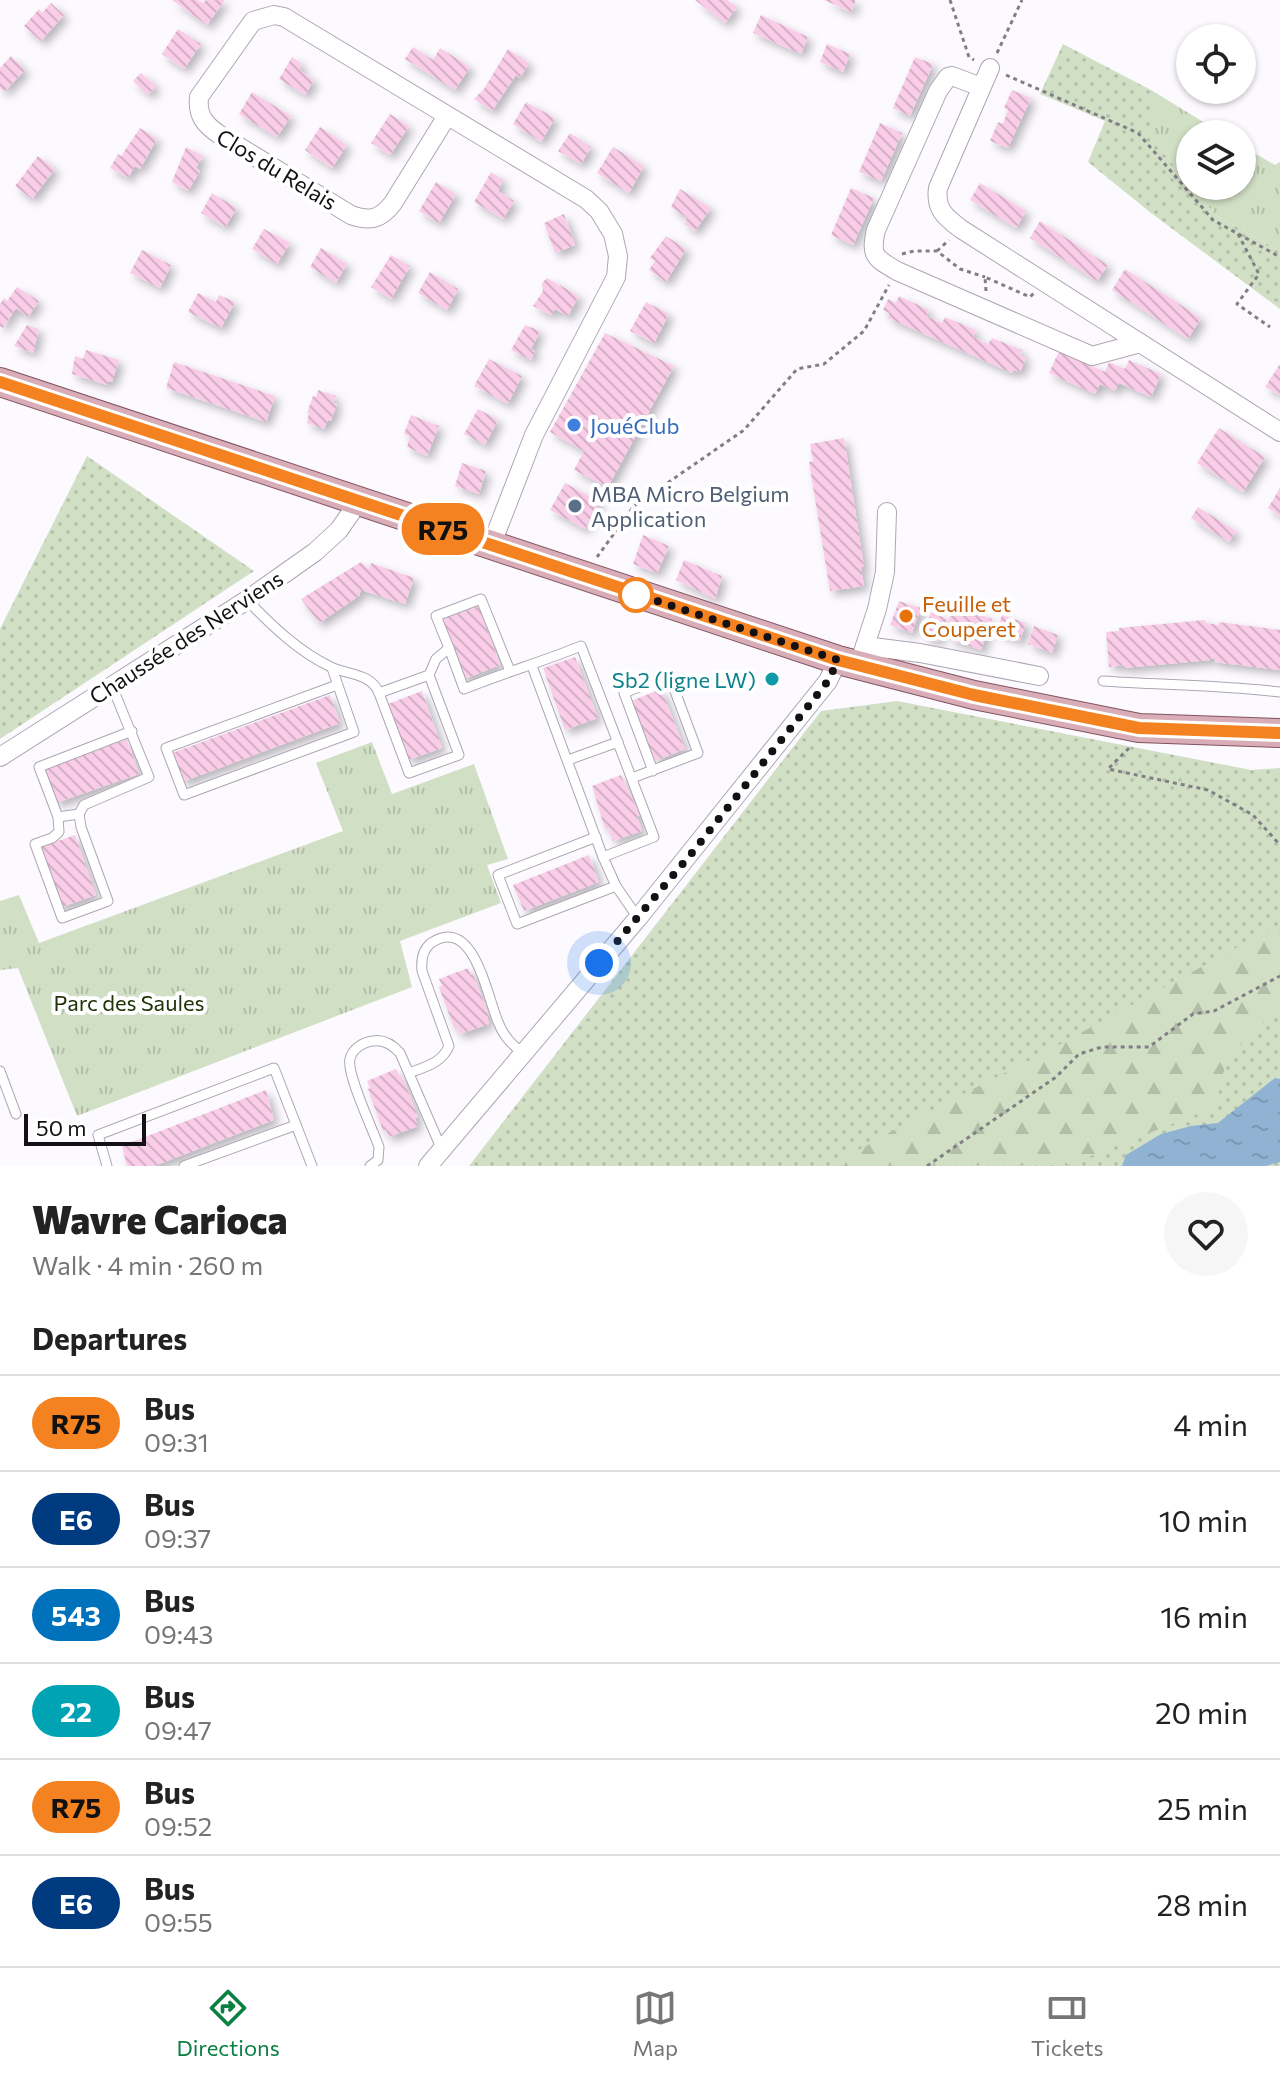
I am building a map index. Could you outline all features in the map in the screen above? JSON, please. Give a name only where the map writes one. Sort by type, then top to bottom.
[{"type":"main road","points":[[0,382],[583,576],[974,695],[1150,728],[1280,733]]},
{"type":"street","name":"Clos du Relais","points":[[447,116],[393,203],[384,215],[371,220],[351,215],[220,135],[207,126],[197,110],[199,97],[244,30],[253,21],[274,15],[300,26],[586,199],[599,211],[609,228],[618,256],[613,286],[534,435],[491,546]]},
{"type":"street","points":[[990,68],[938,188],[939,210],[961,229],[1280,432]]},
{"type":"street","points":[[981,87],[952,76],[938,91],[876,230],[872,246],[875,257],[897,271],[1092,356],[1140,343]]},
{"type":"street","name":"Chaussée des Nerviens","points":[[0,757],[247,600],[315,552],[339,530],[359,501]]},
{"type":"street","points":[[428,1166],[638,918],[828,681],[854,657],[885,572],[887,512]]},
{"type":"street","points":[[854,657],[920,653],[1039,676]]},
{"type":"lane","points":[[510,671],[481,599],[436,616],[464,689],[581,646],[654,837],[603,857]]},
{"type":"lane","points":[[247,600],[272,626],[332,668],[363,676],[376,686],[409,773],[459,755],[429,675],[436,659],[449,648]]},
{"type":"lane","points":[[532,666],[603,857],[616,886],[638,918]]},
{"type":"lane","points":[[332,668],[354,732],[184,795],[166,748],[337,685]]},
{"type":"lane","points":[[379,693],[429,675]]},
{"type":"lane","points":[[632,778],[653,771],[698,753],[669,675],[624,693],[653,771]]},
{"type":"lane","points":[[1103,681],[1208,684],[1280,692]]},
{"type":"lane","points":[[112,686],[132,731],[149,777],[84,805],[79,814],[81,827],[108,901],[62,918],[35,844],[59,832],[58,817],[39,767],[132,731]]},
{"type":"lane","points":[[568,760],[618,742]]},
{"type":"lane","points":[[58,817],[79,814]]},
{"type":"lane","points":[[596,837],[498,875],[517,924],[616,886]]},
{"type":"lane","points":[[409,1073],[445,1056],[449,1046],[421,961],[426,947],[441,939],[456,938],[469,948],[498,1023],[507,1040],[522,1053]]},
{"type":"lane","points":[[370,1166],[378,1160],[379,1147],[350,1071],[350,1057],[366,1042],[383,1041],[395,1047],[442,1150]]},
{"type":"lane","points":[[107,1166],[98,1135],[274,1068],[312,1166]]},
{"type":"lane","points":[[0,1071],[16,1114]]},
{"type":"lane","points":[[184,1166],[296,1125]]},
{"type":"path","points":[[950,0],[969,57],[1138,133],[1213,220],[1280,257]]},
{"type":"path","points":[[990,68],[1022,0]]},
{"type":"path","points":[[1238,234],[1259,274],[1237,304],[1270,327]]},
{"type":"path","points":[[937,251],[945,244]]},
{"type":"path","points":[[914,251],[937,251],[960,269],[1030,297],[1047,284]]},
{"type":"path","points":[[583,576],[634,506],[744,430],[797,369],[824,364],[864,331],[897,271]]},
{"type":"path","points":[[981,308],[986,298],[985,277]]},
{"type":"path","points":[[1150,728],[1108,769],[1208,790],[1253,815],[1280,845]]},
{"type":"path","points":[[927,1166],[1056,1077],[1079,1054],[1102,1047],[1149,1047],[1193,1014],[1214,1011],[1280,976]]},
{"type":"green space","points":[[1063,44],[1151,90],[1152,139],[1176,168],[1176,200],[1203,200],[1216,215],[1280,251],[1280,309],[1088,162],[1105,121],[1040,94]]},
{"type":"green space","points":[[1151,90],[1200,120],[1176,120],[1176,168],[1151,139]]},
{"type":"green space","points":[[1256,154],[1275,165],[1280,162],[1280,251],[1216,215],[1203,200],[1256,200]]},
{"type":"green space","points":[[87,456],[254,571],[0,739],[0,629]]},
{"type":"green space","points":[[897,701],[1251,770],[1280,768],[1280,1166],[469,1166],[821,711]]},
{"type":"green space","name":"Parc des Saules","points":[[372,742],[392,794],[474,764],[508,859],[487,865],[501,903],[400,941],[412,987],[77,1116],[18,968],[0,970],[0,901],[19,895],[39,943],[343,831],[316,763]]},
{"type":"green space","points":[[1280,924],[1280,1008],[1227,1058],[1215,1107],[1068,1165],[831,1166],[910,1121],[1042,1054]]},
{"type":"water","points":[[1275,1078],[1280,1079],[1280,1162],[1266,1166],[1122,1166],[1126,1155],[1161,1134],[1218,1123]]},
{"type":"building","points":[[172,0],[198,0],[203,3],[206,0],[225,0],[207,25]]},
{"type":"building","points":[[695,0],[727,0],[737,7],[725,23]]},
{"type":"building","points":[[824,0],[856,0],[851,12]]},
{"type":"building","points":[[51,3],[64,15],[41,41],[24,26],[39,9],[42,13]]},
{"type":"building","points":[[761,15],[808,37],[801,54],[753,33]]},
{"type":"building","points":[[178,29],[201,44],[184,69],[162,54]]},
{"type":"building","points":[[827,44],[850,54],[843,72],[820,62]]},
{"type":"building","points":[[413,47],[433,60],[440,48],[470,67],[455,90],[405,59]]},
{"type":"building","points":[[508,49],[529,63],[520,78],[516,75],[492,111],[474,99],[484,89]]},
{"type":"building","points":[[11,56],[25,70],[4,92],[0,88],[0,68]]},
{"type":"building","points":[[292,57],[302,64],[299,70],[314,80],[305,95],[279,79]]},
{"type":"building","points":[[915,57],[933,64],[910,116],[893,108]]},
{"type":"building","points":[[141,73],[156,86],[148,95],[133,81]]},
{"type":"building","points":[[1012,90],[1031,98],[1008,148],[990,141],[998,122],[1003,124],[1008,110],[1004,108]]},
{"type":"building","points":[[252,92],[291,116],[277,137],[239,114]]},
{"type":"building","points":[[526,102],[555,118],[541,142],[513,124]]},
{"type":"building","points":[[390,114],[409,126],[390,155],[371,143]]},
{"type":"building","points":[[880,123],[902,133],[881,181],[859,172]]},
{"type":"building","points":[[320,127],[347,145],[332,168],[305,150]]},
{"type":"building","points":[[140,128],[157,139],[140,169],[135,166],[128,178],[110,168]]},
{"type":"building","points":[[570,133],[591,147],[581,164],[558,151]]},
{"type":"building","points":[[186,147],[203,156],[196,168],[200,171],[188,191],[172,182]]},
{"type":"building","points":[[613,147],[644,166],[629,193],[597,173]]},
{"type":"building","points":[[38,156],[55,169],[32,199],[15,186]]},
{"type":"building","points":[[491,172],[503,180],[498,191],[514,201],[503,219],[474,202]]},
{"type":"building","points":[[436,182],[456,194],[439,223],[419,211]]},
{"type":"building","points":[[980,183],[1026,211],[1016,228],[970,200]]},
{"type":"building","points":[[851,188],[874,198],[853,245],[831,235]]},
{"type":"building","points":[[680,189],[711,208],[695,231],[684,224],[687,218],[671,207]]},
{"type":"building","points":[[212,193],[237,208],[225,227],[201,213]]},
{"type":"building","points":[[564,214],[575,245],[555,253],[544,223]]},
{"type":"building","points":[[1040,221],[1108,265],[1097,281],[1030,238]]},
{"type":"building","points":[[264,229],[290,243],[277,264],[252,249]]},
{"type":"building","points":[[666,236],[686,249],[666,282],[649,270],[655,261],[650,258]]},
{"type":"building","points":[[321,248],[347,264],[336,283],[310,267]]},
{"type":"building","points":[[142,250],[171,265],[160,288],[130,273]]},
{"type":"building","points":[[391,255],[410,266],[391,299],[371,287]]},
{"type":"building","points":[[1125,269],[1201,318],[1188,339],[1112,290]]},
{"type":"building","points":[[430,272],[458,289],[447,310],[418,293]]},
{"type":"building","points":[[547,278],[579,296],[568,316],[555,309],[551,315],[533,306]]},
{"type":"building","points":[[17,287],[39,301],[28,317],[16,308],[3,328],[0,326],[0,304],[4,298],[7,301]]},
{"type":"building","points":[[198,293],[216,302],[219,295],[235,302],[221,328],[188,312]]},
{"type":"building","points":[[899,296],[929,310],[926,316],[942,323],[945,317],[976,330],[973,337],[988,344],[992,338],[1022,350],[1020,355],[1026,358],[1020,372],[1013,370],[1012,373],[888,318],[889,313],[883,310],[888,299],[896,303]]},
{"type":"building","points":[[646,302],[669,314],[654,343],[630,331]]},
{"type":"building","points":[[27,325],[39,329],[33,353],[14,346]]},
{"type":"building","points":[[525,325],[540,331],[531,349],[535,351],[531,360],[511,350]]},
{"type":"building","points":[[605,333],[674,366],[608,487],[574,470],[584,451],[550,432]]},
{"type":"building","points":[[86,350],[119,360],[112,382],[108,381],[107,385],[72,374],[75,356],[83,359]]},
{"type":"building","points":[[1059,351],[1105,372],[1109,362],[1125,369],[1129,360],[1161,374],[1151,397],[1119,383],[1115,391],[1100,384],[1095,394],[1049,373]]},
{"type":"building","points":[[489,359],[522,376],[508,404],[474,386]]},
{"type":"building","points":[[174,362],[275,396],[266,422],[166,388]]},
{"type":"building","points":[[1280,364],[1280,395],[1265,387]]},
{"type":"building","points":[[318,390],[336,396],[333,403],[337,404],[331,421],[328,420],[324,429],[307,423],[307,413]]},
{"type":"building","points":[[478,409],[498,420],[485,445],[464,434]]},
{"type":"building","points":[[411,415],[439,426],[427,456],[407,447],[410,436],[404,434]]},
{"type":"building","points":[[1219,428],[1265,457],[1243,492],[1197,463]]},
{"type":"building","points":[[844,438],[864,567],[861,567],[864,586],[830,591],[809,462],[813,461],[810,444]]},
{"type":"building","points":[[462,463],[486,471],[479,494],[455,486]]},
{"type":"building","name":"MBA Micro Belgium Application","points":[[565,483],[600,502],[585,529],[550,510]]},
{"type":"building","points":[[1280,488],[1280,516],[1268,508]]},
{"type":"building","points":[[1198,507],[1236,531],[1229,542],[1191,518]]},
{"type":"building","points":[[643,535],[669,546],[657,573],[633,564]]},
{"type":"building","points":[[684,560],[722,576],[715,599],[676,580]]},
{"type":"building","points":[[361,562],[369,569],[371,563],[414,578],[405,604],[361,590],[359,596],[319,623],[301,599]]},
{"type":"building","name":"Feuille et Couperet","points":[[899,601],[921,608],[912,633],[890,625]]},
{"type":"building","points":[[955,605],[992,619],[981,650],[949,639],[955,624],[948,621]]},
{"type":"building","points":[[479,606],[500,665],[462,680],[440,620]]},
{"type":"building","points":[[931,612],[947,619],[938,642],[923,636]]},
{"type":"building","points":[[1002,615],[1026,623],[1020,641],[996,632]]},
{"type":"building","points":[[1205,620],[1206,623],[1219,625],[1219,622],[1280,630],[1280,670],[1214,662],[1215,659],[1210,658],[1109,667],[1106,632],[1119,631],[1119,628]]},
{"type":"building","points":[[1034,626],[1058,635],[1052,653],[1028,644]]},
{"type":"building","points":[[575,657],[598,718],[565,730],[543,668]]},
{"type":"building","points":[[661,689],[685,749],[655,761],[631,701]]},
{"type":"building","points":[[422,691],[442,748],[408,760],[388,704]]},
{"type":"building","points":[[330,695],[340,723],[182,782],[172,753]]},
{"type":"building","points":[[127,739],[139,774],[56,803],[44,769]]},
{"type":"building","points":[[621,775],[640,815],[637,816],[642,831],[613,841],[608,828],[605,829],[592,786]]},
{"type":"building","points":[[75,835],[96,895],[59,908],[38,848]]},
{"type":"building","points":[[589,855],[599,882],[524,911],[513,885]]},
{"type":"building","points":[[468,968],[489,1015],[489,1024],[460,1034],[454,1028],[439,979]]},
{"type":"building","points":[[396,1069],[402,1076],[418,1117],[415,1118],[418,1126],[389,1137],[386,1130],[383,1131],[367,1081]]},
{"type":"building","points":[[266,1090],[274,1120],[154,1166],[127,1166],[122,1146]]},
{"type":"bus line","name":"R75","points":[[0,382],[838,660],[974,695],[1139,728],[1280,733]]},
{"type":"place","name":"JouéClub","points":[[574,425]]},
{"type":"place","name":"MBA Micro Belgium Application","points":[[575,506]]},
{"type":"place","name":"Feuille et Couperet","points":[[906,616]]},
{"type":"place","name":"Sb2 (ligne LW)","points":[[772,679]]},
{"type":"route","points":[[599,963],[691,854],[828,681],[838,660],[623,590],[636,595]]}]
